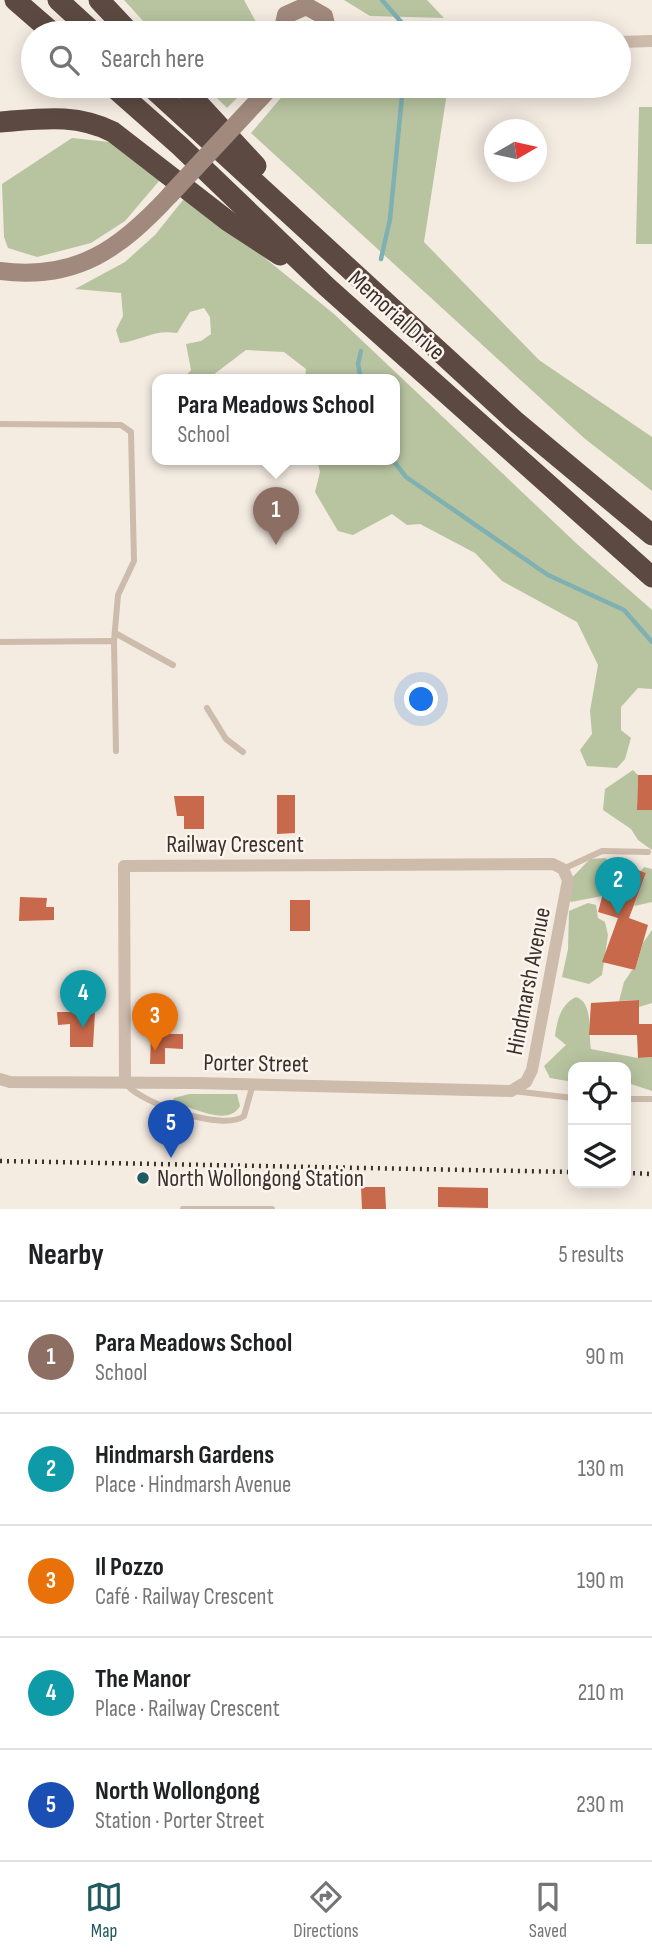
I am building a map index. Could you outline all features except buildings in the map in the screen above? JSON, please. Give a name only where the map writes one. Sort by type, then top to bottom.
[{"type":"highway","points":[[15,0],[39,21]]},
{"type":"highway","points":[[58,0],[81,21]]},
{"type":"highway","points":[[99,0],[119,21]]},
{"type":"highway","name":"Memorial Drive","points":[[126,98],[180,146],[327,287],[652,579]]},
{"type":"highway","name":"Memorial Drive","points":[[163,98],[514,420],[652,535]]},
{"type":"highway","points":[[194,98],[348,266]]},
{"type":"highway","points":[[0,122],[61,117],[80,119],[113,132],[228,221],[327,287]]},
{"type":"main road","points":[[285,21],[286,15],[298,3],[319,10],[326,21]]},
{"type":"main road","points":[[0,271],[53,270],[101,256],[125,241],[259,98]]},
{"type":"street","points":[[631,42],[652,41]]},
{"type":"street","name":"Railway Crescent","points":[[125,1083],[124,866],[553,864],[563,869]]},
{"type":"street","name":"Hindmarsh Avenue","points":[[511,1091],[526,1082],[532,1070],[568,880],[563,869]]},
{"type":"street","name":"Porter Street","points":[[0,1079],[511,1091]]},
{"type":"lane","points":[[0,424],[121,425],[131,432],[134,561],[118,596],[114,641],[116,751]]},
{"type":"lane","points":[[115,633],[173,665]]},
{"type":"lane","points":[[0,642],[114,641]]},
{"type":"lane","points":[[207,708],[226,739],[243,752]]},
{"type":"lane","points":[[563,869],[602,851],[648,852]]},
{"type":"lane","points":[[125,1083],[146,1101],[227,1123],[244,1116],[253,1084]]},
{"type":"lane","points":[[511,1091],[568,1097]]},
{"type":"lane","points":[[631,1099],[652,1099]]},
{"type":"lane","points":[[183,1209],[272,1209]]},
{"type":"green space","points":[[124,0],[244,0],[255,21],[143,21]]},
{"type":"green space","points":[[344,0],[427,0],[444,18],[370,16]]},
{"type":"green space","points":[[217,98],[237,98],[227,108]]},
{"type":"green space","points":[[281,98],[446,98],[424,242],[539,360],[652,437],[652,491],[584,438],[251,133]]},
{"type":"green space","points":[[639,107],[652,107],[652,244],[636,244]]},
{"type":"green space","points":[[72,138],[119,143],[165,174],[125,221],[91,243],[37,257],[8,248],[4,237],[2,184]]},
{"type":"green space","points":[[187,195],[334,314],[397,374],[306,374],[306,369],[284,352],[246,350],[214,374],[187,374],[191,370],[186,344],[201,341],[211,334],[210,317],[204,308],[190,312],[177,333],[155,334],[120,343],[116,330],[123,316],[121,293],[75,289],[125,262],[155,235]]},
{"type":"green space","points":[[400,376],[577,544],[652,610],[652,689],[638,688],[621,707],[621,730],[631,738],[625,759],[617,768],[587,766],[580,750],[592,734],[590,711],[598,665],[577,622],[502,581],[475,553],[420,524],[407,525],[392,514],[353,535],[338,531],[315,492],[320,472],[318,465],[400,465]]},
{"type":"green space","points":[[633,770],[638,775],[637,810],[652,810],[652,850],[638,840],[631,829],[603,810],[605,789]]},
{"type":"green space","points":[[605,858],[610,861],[602,896],[571,902],[562,888],[590,859]]},
{"type":"green space","points":[[644,867],[652,869],[652,902],[634,906],[646,873],[641,871]]},
{"type":"green space","points":[[588,903],[596,905],[598,918],[605,922],[608,935],[602,975],[589,984],[562,977],[568,949],[569,911]]},
{"type":"green space","points":[[652,930],[652,1003],[639,1007],[639,1000],[619,1001],[624,982],[632,970],[635,970],[643,943]]},
{"type":"green space","points":[[576,997],[586,1005],[591,1049],[638,1058],[652,1057],[652,1091],[631,1084],[631,1062],[568,1062],[568,1081],[550,1078],[544,1066],[566,1045],[555,1036],[563,1008]]},
{"type":"green space","points":[[189,1094],[237,1094],[240,1106],[227,1115],[218,1115],[172,1102],[174,1098]]},
{"type":"waterway","points":[[382,0],[400,21]]},
{"type":"waterway","points":[[381,259],[390,219],[402,98]]},
{"type":"waterway","points":[[360,374],[358,364],[361,351]]},
{"type":"waterway","points":[[397,465],[406,477],[548,575],[624,610],[652,642]]},
{"type":"railway","points":[[0,1161],[568,1172]]},
{"type":"railway","points":[[631,1173],[652,1174]]},
{"type":"place","name":"Para Meadows School","points":[[276,545]]},
{"type":"place","name":"Hindmarsh Gardens","points":[[618,915]]},
{"type":"place","name":"The Manor","points":[[83,1028]]},
{"type":"place","name":"Il Pozzo","points":[[155,1051]]},
{"type":"place","name":"North Wollongong","points":[[171,1158]]},
{"type":"place","name":"North Wollongong Station","points":[[143,1178]]}]
